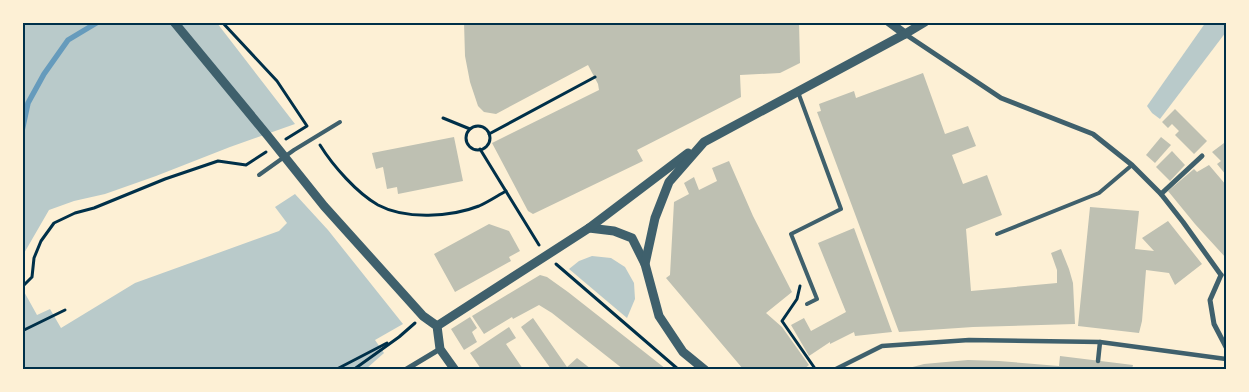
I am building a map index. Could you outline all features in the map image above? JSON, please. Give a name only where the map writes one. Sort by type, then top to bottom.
[{"type":"street","points":[[174,22],[324,206],[424,316],[437,326],[440,349],[455,370]]},
{"type":"street","points":[[889,22],[1001,98],[1093,134],[1132,165],[1161,194],[1224,274],[1210,300],[1214,324],[1226,346]]},
{"type":"street","points":[[437,326],[589,228],[704,142],[925,22]]},
{"type":"street","points":[[645,264],[655,218],[669,182],[704,142]]},
{"type":"street","points":[[1161,194],[1202,156]]},
{"type":"street","points":[[589,228],[614,231],[632,238],[645,264],[659,316],[684,352],[705,370]]},
{"type":"street","points":[[834,370],[882,346],[969,340],[1100,342],[1226,359]]},
{"type":"street","points":[[1098,361],[1100,342]]},
{"type":"street","points":[[405,370],[440,349]]},
{"type":"lane","points":[[798,92],[840,209],[791,234],[817,299],[807,304]]},
{"type":"lane","points":[[259,175],[340,122]]},
{"type":"lane","points":[[996,234],[1099,194],[1132,165]]},
{"type":"path","points":[[222,22],[277,80],[325,153],[355,187],[379,205],[405,214],[455,213],[479,206],[506,191]]},
{"type":"path","points":[[489,134],[595,77]]},
{"type":"path","points":[[444,118],[470,129]]},
{"type":"path","points":[[284,140],[307,126]]},
{"type":"path","points":[[477,126],[484,128],[489,134],[490,138],[487,146],[480,149],[473,148],[467,143],[466,136],[470,129],[477,126]]},
{"type":"path","points":[[480,149],[545,255],[679,370]]},
{"type":"path","points":[[22,287],[32,277],[34,258],[41,241],[54,223],[75,213],[94,208],[165,179],[218,161],[246,165],[269,150]]},
{"type":"path","points":[[804,267],[797,299],[782,321],[816,370]]},
{"type":"path","points":[[22,331],[65,310]]},
{"type":"path","points":[[353,370],[399,337],[424,316]]},
{"type":"path","points":[[335,370],[399,337]]},
{"type":"shaded area","points":[[1206,22],[1226,23],[1226,32],[1160,119],[1147,106]]},
{"type":"shaded area","points":[[23,23],[217,23],[295,124],[105,194],[74,201],[49,210],[23,255]]},
{"type":"shaded area","points":[[295,194],[328,230],[403,324],[375,340],[384,353],[366,369],[23,369],[22,288],[37,315],[50,309],[61,328],[135,283],[279,231],[287,223],[275,207]]},
{"type":"shaded area","points":[[592,256],[611,258],[625,267],[634,283],[635,299],[627,318],[569,269],[579,261]]},
{"type":"building","points":[[464,22],[799,22],[800,63],[780,73],[740,75],[741,97],[637,150],[643,161],[533,214],[528,211],[492,143],[599,90],[598,84],[588,65],[496,114],[484,112],[478,106],[470,82],[465,56]]},
{"type":"building","points":[[923,73],[945,134],[968,126],[976,146],[952,155],[963,184],[987,175],[1002,215],[966,229],[971,291],[1057,283],[1057,270],[1051,253],[1061,249],[1073,283],[1075,324],[973,327],[899,332],[817,112],[821,111],[819,104],[854,91],[856,98]]},
{"type":"building","points":[[1175,109],[1207,141],[1194,154],[1175,135],[1179,131],[1172,124],[1168,128],[1162,122]]},
{"type":"building","points":[[454,137],[463,181],[398,194],[397,187],[387,189],[383,167],[376,169],[372,153]]},
{"type":"building","points":[[1161,137],[1171,145],[1155,163],[1146,155]]},
{"type":"building","points":[[1224,143],[1226,145],[1226,175],[1217,164],[1221,161],[1212,152]]},
{"type":"building","points":[[1172,151],[1185,165],[1170,181],[1156,167]]},
{"type":"building","points":[[729,161],[753,216],[792,292],[766,313],[782,327],[809,365],[804,369],[743,369],[666,278],[670,275],[674,202],[689,194],[684,183],[694,177],[699,190],[717,181],[712,168]]},
{"type":"building","points":[[1209,165],[1226,185],[1226,258],[1168,191],[1194,169],[1197,172]]},
{"type":"building","points":[[1090,207],[1139,211],[1135,249],[1154,251],[1142,238],[1168,221],[1202,264],[1175,285],[1169,273],[1146,270],[1142,321],[1139,333],[1078,326]]},
{"type":"building","points":[[489,224],[509,231],[520,251],[509,257],[511,261],[455,292],[434,254]]},
{"type":"building","points":[[854,228],[892,332],[855,336],[854,332],[830,344],[830,342],[809,356],[791,325],[804,318],[811,331],[846,312],[818,243]]},
{"type":"building","points":[[540,275],[547,277],[568,292],[666,369],[623,369],[552,313],[539,305],[513,319],[512,317],[484,334],[472,316]]},
{"type":"building","points":[[470,317],[477,328],[472,332],[477,342],[464,350],[451,329]]},
{"type":"building","points":[[533,318],[567,367],[577,358],[591,369],[551,369],[521,327]]},
{"type":"building","points":[[509,327],[516,338],[506,344],[523,369],[481,369],[470,353]]},
{"type":"building","points":[[1060,356],[1133,365],[1132,369],[905,369],[924,364],[968,360],[1059,366]]},
{"type":"waterway","points":[[22,131],[28,103],[44,74],[68,40],[98,22]]}]
